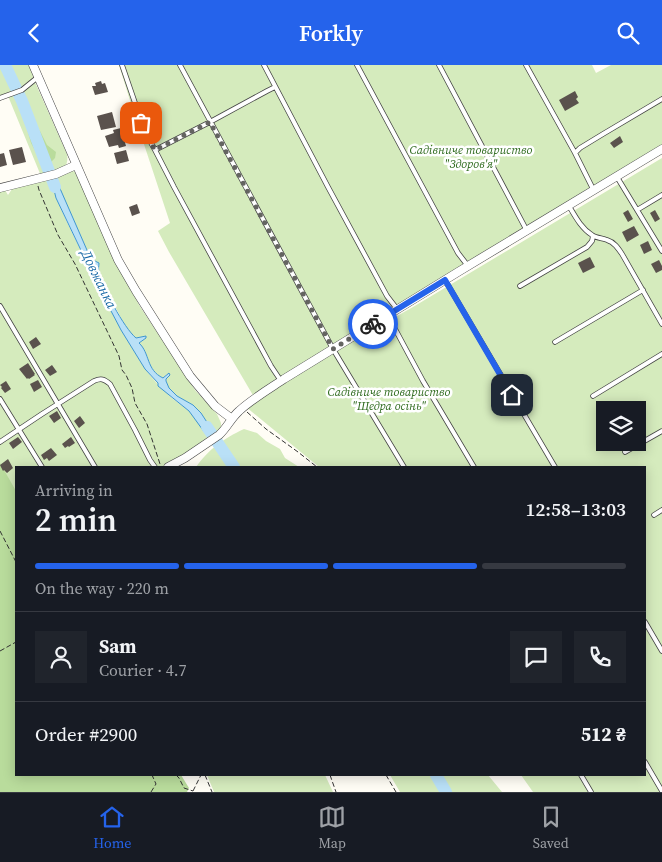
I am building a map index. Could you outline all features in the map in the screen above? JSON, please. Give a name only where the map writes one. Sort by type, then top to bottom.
[{"type":"street","points":[[33,65],[118,259],[141,300],[190,376],[215,406],[232,419]]},
{"type":"street","points":[[170,466],[219,435],[238,412],[281,381],[662,149]]},
{"type":"street","points":[[0,188],[56,174],[76,165]]},
{"type":"lane","points":[[122,65],[144,132],[228,288],[281,381]]},
{"type":"lane","points":[[180,65],[333,349],[403,466]]},
{"type":"lane","points":[[264,65],[387,296],[397,309]]},
{"type":"lane","points":[[357,65],[458,253],[468,266]]},
{"type":"lane","points":[[439,65],[527,231]]},
{"type":"lane","points":[[526,65],[594,191]]},
{"type":"lane","points":[[0,98],[22,90],[38,77]]},
{"type":"lane","points":[[155,150],[275,87]]},
{"type":"lane","points":[[575,153],[603,133],[662,99]]},
{"type":"lane","points":[[617,177],[662,251]]},
{"type":"lane","points":[[637,210],[662,195]]},
{"type":"lane","points":[[569,205],[583,227],[593,236],[609,240],[616,245],[662,324]]},
{"type":"lane","points":[[520,286],[587,247],[592,241],[593,236]]},
{"type":"lane","points":[[445,280],[554,466]]},
{"type":"lane","points":[[554,342],[642,291]]},
{"type":"lane","points":[[0,306],[94,466]]},
{"type":"lane","points":[[388,315],[423,381],[473,466]]},
{"type":"lane","points":[[593,395],[662,354]]},
{"type":"lane","points":[[0,442],[94,381],[100,379],[110,384],[115,391],[154,466]]},
{"type":"lane","points":[[0,399],[41,466]]},
{"type":"lane","points":[[625,452],[662,431]]},
{"type":"lane","points":[[654,515],[662,510]]},
{"type":"lane","points":[[646,624],[662,651]]},
{"type":"lane","points":[[646,764],[662,791]]},
{"type":"lane","points":[[582,776],[591,792]]},
{"type":"path","points":[[41,178],[39,190],[58,235],[119,356],[122,371],[132,387],[135,403],[147,424],[161,466]]},
{"type":"path","points":[[243,408],[250,416],[316,466]]},
{"type":"path","points":[[0,531],[15,560]]},
{"type":"path","points":[[0,651],[15,642]]},
{"type":"path","points":[[151,792],[156,784],[152,776]]},
{"type":"path","points":[[177,776],[184,788],[193,792],[201,776]]},
{"type":"path","points":[[205,776],[212,792]]},
{"type":"path","points":[[330,776],[336,792]]},
{"type":"path","points":[[387,776],[396,792]]},
{"type":"green space","points":[[0,65],[29,65],[33,76],[32,82],[34,80],[67,154],[64,168],[41,176],[8,96],[3,98],[0,95]]},
{"type":"green space","name":"Садівниче товариство \"Здоров'я\"","points":[[119,65],[592,65],[596,73],[611,65],[662,65],[662,146],[254,397],[158,231],[170,223]]},
{"type":"green space","points":[[29,126],[40,131],[47,145],[56,152],[55,158],[50,163],[51,168],[46,172],[42,169],[42,164],[31,143],[27,129]]},
{"type":"green space","name":"Садівниче товариство \"Щедра осінь\"","points":[[662,158],[662,792],[533,792],[522,776],[646,776],[646,466],[318,466],[246,407],[269,388],[413,307]]},
{"type":"green space","points":[[71,170],[75,172],[80,181],[139,305],[195,390],[217,414],[221,423],[221,429],[217,432],[212,434],[213,431],[201,413],[169,388],[166,381],[167,374],[163,378],[154,371],[139,343],[146,338],[136,338],[124,323],[105,287],[95,261],[90,257],[54,176]]},
{"type":"green space","points":[[51,178],[56,198],[66,220],[121,330],[145,369],[172,398],[189,411],[211,435],[211,440],[170,466],[15,466],[15,499],[0,473],[0,191],[5,190],[8,195],[12,189]]},
{"type":"green space","points":[[244,429],[257,433],[280,449],[285,458],[297,466],[197,466],[206,454],[230,436]]},
{"type":"green space","points":[[0,463],[15,489],[15,776],[182,776],[189,788],[187,792],[0,792]]},
{"type":"green space","points":[[207,776],[325,776],[333,792],[214,792]]},
{"type":"green space","points":[[391,776],[489,776],[502,792],[400,792]]},
{"type":"water","points":[[55,177],[90,257],[99,263],[101,278],[120,317],[136,338],[146,336],[139,343],[154,371],[163,378],[169,373],[170,375],[166,381],[169,388],[201,413],[214,433],[211,435],[205,433],[189,411],[158,386],[158,383],[145,369],[121,330],[56,198],[51,178]]},
{"type":"building","points":[[101,81],[102,84],[105,83],[108,92],[95,95],[92,86],[96,86],[95,83]]},
{"type":"building","points":[[575,91],[578,97],[576,99],[579,103],[565,111],[559,100]]},
{"type":"building","points":[[112,112],[116,127],[101,130],[97,116]]},
{"type":"building","points":[[121,128],[126,146],[119,148],[118,145],[109,147],[105,136],[114,133],[113,130]]},
{"type":"building","points":[[620,136],[623,142],[614,148],[610,143]]},
{"type":"building","points":[[22,147],[26,162],[13,165],[9,150]]},
{"type":"building","points":[[126,150],[129,161],[117,164],[114,153]]},
{"type":"building","points":[[4,153],[7,165],[0,167],[0,154]]},
{"type":"building","points":[[137,204],[140,213],[132,216],[129,207]]},
{"type":"building","points":[[628,210],[633,219],[628,222],[623,213]]},
{"type":"building","points":[[655,210],[660,219],[655,222],[650,213]]},
{"type":"building","points":[[634,226],[639,235],[627,242],[622,232]]},
{"type":"building","points":[[648,241],[652,250],[644,254],[640,245]]},
{"type":"building","points":[[590,257],[595,267],[583,273],[578,263]]},
{"type":"building","points":[[659,260],[662,270],[656,273],[651,264]]},
{"type":"building","points":[[36,337],[41,344],[33,349],[29,342]]},
{"type":"building","points":[[28,363],[35,375],[27,379],[19,369]]},
{"type":"building","points":[[52,365],[57,372],[50,376],[45,370]]},
{"type":"building","points":[[38,380],[42,387],[34,392],[30,384]]},
{"type":"building","points":[[6,381],[11,389],[5,393],[0,385]]},
{"type":"building","points":[[57,411],[61,418],[54,423],[49,416]]},
{"type":"building","points":[[80,416],[85,423],[79,428],[74,421]]},
{"type":"building","points":[[18,437],[22,442],[13,449],[9,443]]},
{"type":"building","points":[[71,437],[75,443],[65,448],[62,444]]},
{"type":"building","points":[[51,448],[57,455],[49,461],[47,458],[44,460],[41,455]]},
{"type":"building","points":[[8,459],[13,468],[7,473],[3,471],[0,465]]},
{"type":"waterway","name":"Довжанка","points":[[5,65],[22,101],[55,187]]},
{"type":"waterway","name":"Довжанка","points":[[207,427],[233,466]]},
{"type":"waterway","name":"Довжанка","points":[[437,776],[446,792]]},
{"type":"way so far","points":[[141,123],[155,150],[210,122],[333,349],[373,324]]},
{"type":"route","points":[[373,324],[445,280],[512,395]]}]
